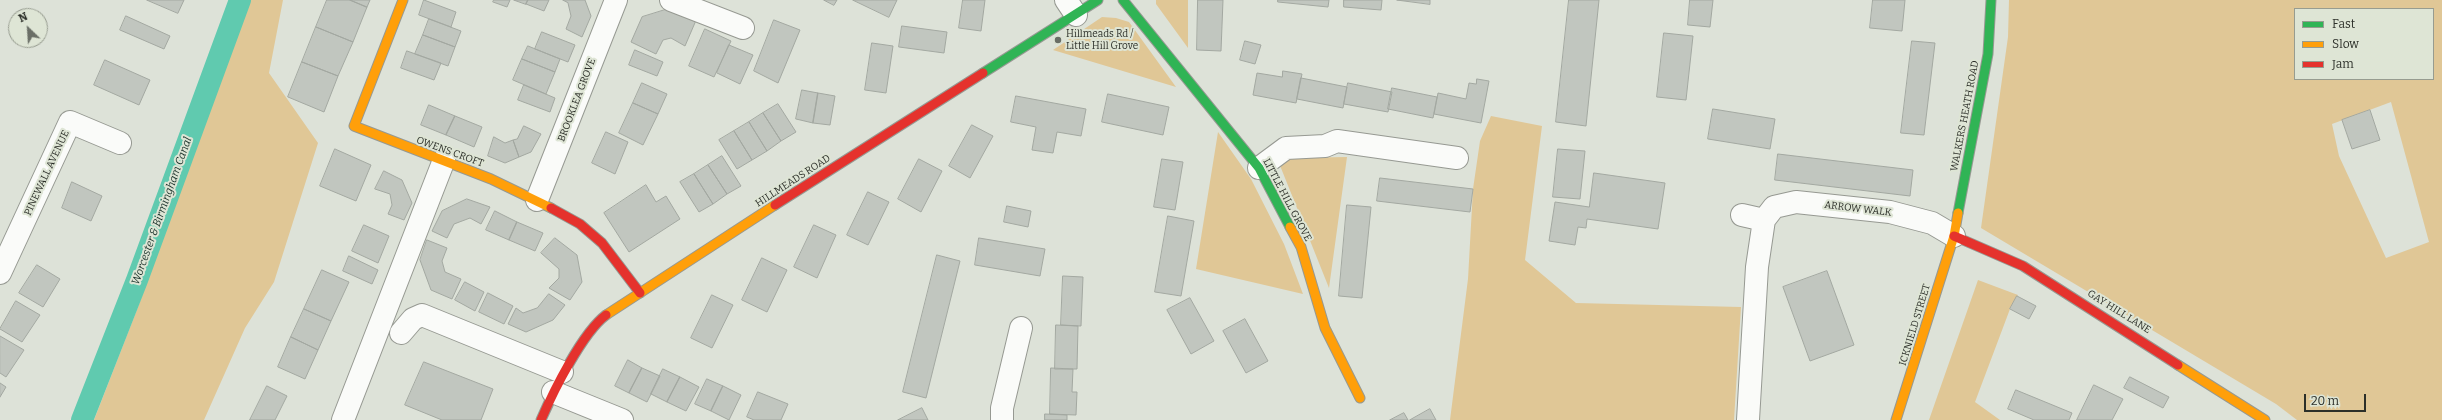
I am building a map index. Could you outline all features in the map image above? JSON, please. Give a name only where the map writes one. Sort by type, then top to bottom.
[{"type":"street","name":"OWENS CROFT","points":[[403,0],[354,126],[444,160],[537,200],[580,224],[602,244],[640,293]]},
{"type":"street","name":"BROOKLEA GROVE","points":[[537,200],[616,0]]},
{"type":"street","points":[[671,0],[743,28]]},
{"type":"street","name":"HILLMEADS ROAD","points":[[541,420],[562,372],[581,343],[604,317],[822,175],[1071,7],[1098,0]]},
{"type":"street","name":"LITTLE HILL GROVE","points":[[1123,0],[1259,168],[1301,247],[1325,328],[1360,398]]},
{"type":"street","name":"WALKERS HEATH ROAD","points":[[1954,236],[1988,54],[1990,0]]},
{"type":"street","name":"PINEWALL AVENUE","points":[[0,273],[70,122],[120,143]]},
{"type":"street","points":[[1259,168],[1286,148],[1325,146],[1337,141],[1457,158]]},
{"type":"street","points":[[343,420],[444,160]]},
{"type":"street","name":"ARROW WALK","points":[[1764,220],[1774,207],[1796,202],[1890,212],[1932,223],[1954,236]]},
{"type":"street","points":[[1742,216],[1764,220],[1757,267],[1748,420]]},
{"type":"street","name":"ICKNIELD STREET","points":[[1896,420],[1954,236]]},
{"type":"street","name":"GAY HILL LANE","points":[[1954,236],[2023,266],[2265,420]]},
{"type":"street","points":[[401,333],[413,319],[422,315],[562,372]]},
{"type":"street","points":[[1002,420],[1002,408],[1022,328]]},
{"type":"street","points":[[553,392],[622,420]]},
{"type":"shaded area","points":[[248,0],[283,0],[269,73],[318,143],[274,282],[245,328],[204,420],[94,420],[138,307]]},
{"type":"shaded area","points":[[1156,0],[1188,0],[1188,48],[1156,4]]},
{"type":"shaded area","points":[[2009,0],[2442,0],[2442,420],[2297,420],[2276,404],[1981,228],[2008,37]],"holes":[[[2391,102],[2429,242],[2386,258],[2339,156],[2332,124]]]},
{"type":"shaded area","points":[[1102,17],[1116,18],[1129,22],[1176,87],[1053,50]]},
{"type":"shaded area","points":[[1491,116],[1542,126],[1525,260],[1576,303],[1741,307],[1734,420],[1450,420],[1468,279],[1473,189],[1480,141]]},
{"type":"shaded area","points":[[1218,132],[1251,179],[1284,244],[1303,294],[1196,269]]},
{"type":"shaded area","points":[[1347,157],[1329,288],[1279,163],[1289,158]]},
{"type":"shaded area","points":[[1978,280],[2018,295],[2010,309],[1975,402],[2000,420],[1929,420]]},
{"type":"building","points":[[147,0],[184,0],[178,13]]},
{"type":"building","points":[[327,0],[350,0],[367,7],[353,42],[316,27]]},
{"type":"building","points":[[350,0],[370,0],[367,7]]},
{"type":"building","points":[[424,0],[456,12],[451,27],[419,15]]},
{"type":"building","points":[[494,0],[510,0],[507,7],[493,2]]},
{"type":"building","points":[[514,0],[528,0],[526,4]]},
{"type":"building","points":[[528,0],[549,0],[544,11],[526,4]]},
{"type":"building","points":[[563,0],[585,0],[591,16],[582,37],[566,29],[571,16],[568,3]]},
{"type":"building","points":[[824,0],[837,0],[834,5]]},
{"type":"building","points":[[853,0],[897,0],[889,17]]},
{"type":"building","points":[[963,0],[985,0],[981,31],[959,28]]},
{"type":"building","points":[[1198,0],[1223,0],[1221,51],[1197,50]]},
{"type":"building","points":[[1278,0],[1329,0],[1328,7],[1278,2]]},
{"type":"building","points":[[1344,0],[1382,0],[1381,10],[1344,7]]},
{"type":"building","points":[[1397,0],[1430,0],[1430,4]]},
{"type":"building","points":[[1569,0],[1599,0],[1586,126],[1556,122]]},
{"type":"building","points":[[1690,0],[1713,0],[1710,27],[1688,25]]},
{"type":"building","points":[[1873,0],[1905,0],[1902,31],[1870,28]]},
{"type":"building","points":[[671,8],[697,18],[685,46],[671,38],[663,40],[656,54],[631,42],[642,17]]},
{"type":"building","points":[[126,16],[170,36],[164,49],[120,30]]},
{"type":"building","points":[[429,19],[461,31],[455,47],[423,35]]},
{"type":"building","points":[[774,20],[800,30],[778,83],[754,71]]},
{"type":"building","points":[[902,26],[947,32],[944,53],[899,47]]},
{"type":"building","points":[[316,27],[353,42],[338,76],[302,62]]},
{"type":"building","points":[[705,29],[731,41],[714,77],[689,66]]},
{"type":"building","points":[[542,32],[575,45],[568,62],[535,49]]},
{"type":"building","points":[[1664,33],[1693,36],[1686,100],[1657,97]]},
{"type":"building","points":[[423,35],[455,47],[448,66],[415,54]]},
{"type":"building","points":[[1245,41],[1261,45],[1255,64],[1240,60]]},
{"type":"building","points":[[1912,41],[1935,43],[1924,135],[1901,133]]},
{"type":"building","points":[[872,43],[893,46],[886,93],[865,90]]},
{"type":"building","points":[[729,45],[753,55],[740,84],[717,73]]},
{"type":"building","points":[[528,46],[560,59],[555,72],[522,59]]},
{"type":"building","points":[[635,50],[663,62],[657,76],[629,65]]},
{"type":"building","points":[[407,51],[441,63],[434,80],[401,68]]},
{"type":"building","points":[[522,59],[555,72],[546,94],[513,80]]},
{"type":"building","points":[[105,60],[150,80],[139,105],[94,85]]},
{"type":"building","points":[[302,62],[338,76],[324,112],[288,97]]},
{"type":"building","points":[[1283,71],[1302,74],[1296,103],[1253,95],[1257,73],[1282,77]]},
{"type":"building","points":[[1301,78],[1347,87],[1343,108],[1297,99]]},
{"type":"building","points":[[1477,79],[1489,81],[1481,123],[1434,114],[1438,93],[1466,99],[1469,83],[1476,84]]},
{"type":"building","points":[[642,83],[667,94],[658,114],[633,103]]},
{"type":"building","points":[[1348,83],[1392,92],[1388,112],[1344,104]]},
{"type":"building","points":[[524,85],[555,98],[550,112],[518,100]]},
{"type":"building","points":[[1392,88],[1437,97],[1433,118],[1388,109]]},
{"type":"building","points":[[802,90],[818,93],[813,123],[796,119]]},
{"type":"building","points":[[818,93],[835,96],[830,125],[813,123]]},
{"type":"building","points":[[1108,94],[1169,107],[1163,135],[1102,122]]},
{"type":"building","points":[[1016,96],[1086,109],[1081,136],[1057,132],[1053,153],[1032,150],[1036,127],[1011,122]]},
{"type":"building","points":[[633,103],[658,114],[643,145],[619,133]]},
{"type":"building","points":[[778,104],[796,132],[781,141],[763,113]]},
{"type":"building","points":[[429,105],[455,116],[446,135],[421,125]]},
{"type":"building","points":[[1713,109],[1775,119],[1770,149],[1708,139]]},
{"type":"building","points":[[2370,110],[2380,140],[2352,149],[2342,120]]},
{"type":"building","points":[[763,113],[781,141],[767,151],[749,122]]},
{"type":"building","points":[[455,116],[482,127],[474,147],[446,135]]},
{"type":"building","points":[[749,122],[767,151],[752,160],[734,131]]},
{"type":"building","points":[[972,125],[993,136],[970,178],[949,166]]},
{"type":"building","points":[[524,126],[541,134],[531,152],[519,157],[513,140],[517,139]]},
{"type":"building","points":[[734,131],[752,160],[737,169],[719,140]]},
{"type":"building","points":[[606,132],[628,142],[615,174],[592,163]]},
{"type":"building","points":[[494,137],[505,143],[513,140],[519,157],[505,163],[488,156]]},
{"type":"building","points":[[335,149],[371,165],[356,201],[320,186]]},
{"type":"building","points":[[1558,149],[1585,151],[1580,199],[1553,197]]},
{"type":"building","points":[[1778,154],[1913,170],[1910,196],[1775,180]]},
{"type":"building","points":[[722,156],[741,186],[727,194],[708,165]]},
{"type":"building","points":[[919,159],[942,171],[921,212],[898,199]]},
{"type":"building","points":[[1162,159],[1183,162],[1175,210],[1154,207]]},
{"type":"building","points":[[708,165],[727,194],[713,204],[694,174]]},
{"type":"building","points":[[384,171],[402,180],[412,203],[404,220],[388,214],[392,205],[390,194],[375,189]]},
{"type":"building","points":[[1594,173],[1665,183],[1658,229],[1587,219],[1586,228],[1578,227],[1575,245],[1549,241],[1555,202],[1589,207]]},
{"type":"building","points":[[694,174],[713,204],[699,212],[680,182]]},
{"type":"building","points":[[1380,178],[1473,189],[1470,212],[1377,201]]},
{"type":"building","points":[[72,182],[102,196],[91,221],[62,208]]},
{"type":"building","points":[[646,185],[656,202],[666,196],[680,219],[629,252],[604,213]]},
{"type":"building","points":[[868,192],[889,202],[868,245],[847,235]]},
{"type":"building","points":[[467,199],[490,207],[481,224],[470,218],[454,224],[447,238],[432,231],[442,211]]},
{"type":"building","points":[[1347,205],[1371,207],[1362,298],[1339,296]]},
{"type":"building","points":[[1007,206],[1031,211],[1028,227],[1004,222]]},
{"type":"building","points":[[495,211],[517,222],[509,240],[486,230]]},
{"type":"building","points":[[1168,216],[1194,221],[1181,296],[1155,292]]},
{"type":"building","points":[[517,222],[543,233],[535,251],[509,240]]},
{"type":"building","points":[[364,225],[389,236],[378,263],[352,251]]},
{"type":"building","points":[[814,225],[836,235],[817,278],[794,267]]},
{"type":"building","points":[[555,238],[577,255],[582,282],[570,300],[549,288],[559,278],[559,269],[541,253]]},
{"type":"building","points":[[979,238],[1045,249],[1040,276],[975,265]]},
{"type":"building","points":[[427,240],[447,248],[442,261],[445,272],[461,279],[452,299],[431,290],[420,260]]},
{"type":"building","points":[[937,255],[960,261],[926,398],[903,392]]},
{"type":"building","points":[[349,256],[378,270],[372,284],[343,271]]},
{"type":"building","points":[[762,258],[787,270],[767,312],[742,300]]},
{"type":"building","points":[[37,265],[60,279],[43,307],[19,293]]},
{"type":"building","points":[[322,270],[349,282],[331,321],[304,309]]},
{"type":"building","points":[[1827,271],[1854,345],[1810,361],[1783,287]]},
{"type":"building","points":[[1063,276],[1083,277],[1081,326],[1061,325]]},
{"type":"building","points":[[465,282],[484,292],[475,311],[455,300]]},
{"type":"building","points":[[488,293],[513,306],[504,324],[479,312]]},
{"type":"building","points":[[549,294],[565,305],[553,320],[526,332],[508,324],[516,308],[523,313],[537,308]]},
{"type":"building","points":[[712,295],[733,305],[712,348],[691,338]]},
{"type":"building","points":[[2017,296],[2036,306],[2029,319],[2010,309]]},
{"type":"building","points":[[1190,298],[1214,341],[1191,354],[1167,310]]},
{"type":"building","points":[[16,301],[40,315],[22,342],[0,329]]},
{"type":"building","points":[[304,309],[331,321],[318,350],[291,337]]},
{"type":"building","points":[[1245,319],[1268,361],[1246,373],[1223,331]]},
{"type":"building","points":[[1056,325],[1078,326],[1077,369],[1055,369]]},
{"type":"building","points":[[0,336],[24,350],[6,377],[0,373]]},
{"type":"building","points":[[291,337],[318,350],[305,379],[278,367]]},
{"type":"building","points":[[628,360],[642,368],[629,393],[615,386]]},
{"type":"building","points":[[424,362],[493,389],[481,420],[442,420],[405,405]]},
{"type":"building","points":[[642,368],[660,376],[647,402],[629,393]]},
{"type":"building","points":[[1051,368],[1073,369],[1072,392],[1077,392],[1076,415],[1050,414]]},
{"type":"building","points":[[663,369],[680,377],[667,402],[651,394]]},
{"type":"building","points":[[680,377],[699,387],[686,411],[667,402]]},
{"type":"building","points":[[2130,377],[2169,397],[2163,408],[2124,388]]},
{"type":"building","points":[[707,379],[723,386],[711,411],[695,404]]},
{"type":"building","points":[[0,383],[6,387],[0,397]]},
{"type":"building","points":[[2094,385],[2123,399],[2112,420],[2077,420]]},
{"type":"building","points":[[267,386],[287,396],[275,420],[250,420]]},
{"type":"building","points":[[723,386],[741,395],[729,420],[711,411]]},
{"type":"building","points":[[2016,390],[2072,413],[2069,420],[2034,420],[2008,409]]},
{"type":"building","points":[[758,392],[788,404],[781,420],[754,420],[747,417]]},
{"type":"building","points":[[922,408],[928,420],[898,420]]},
{"type":"building","points":[[1430,409],[1436,420],[1410,420]]},
{"type":"building","points":[[1404,413],[1408,420],[1390,420]]},
{"type":"building","points":[[1045,414],[1067,415],[1067,420],[1045,420]]},
{"type":"waterway","name":"Worcester & Birmingham Canal","points":[[82,420],[137,280],[240,0]]},
{"type":"traffic: fast","points":[[983,73],[1098,0]]},
{"type":"traffic: fast","points":[[1123,0],[1259,168],[1290,227]]},
{"type":"traffic: fast","points":[[1958,213],[1988,54],[1991,0]]},
{"type":"traffic: slow","points":[[403,0],[354,126],[491,179],[551,208]]},
{"type":"traffic: slow","points":[[606,315],[775,205]]},
{"type":"traffic: slow","points":[[1896,420],[1954,236],[1958,213]]},
{"type":"traffic: slow","points":[[1290,227],[1301,247],[1325,328],[1360,398]]},
{"type":"traffic: slow","points":[[2178,365],[2265,420]]},
{"type":"traffic: jam","points":[[775,205],[983,73]]},
{"type":"traffic: jam","points":[[551,208],[580,224],[602,243],[640,293]]},
{"type":"traffic: jam","points":[[1954,236],[2023,266],[2178,365]]},
{"type":"traffic: jam","points":[[541,420],[553,394],[578,349],[587,335],[606,315]]},
{"type":"place","name":"Hillmeads Rd / Little Hill Grove","points":[[1058,40]]}]
